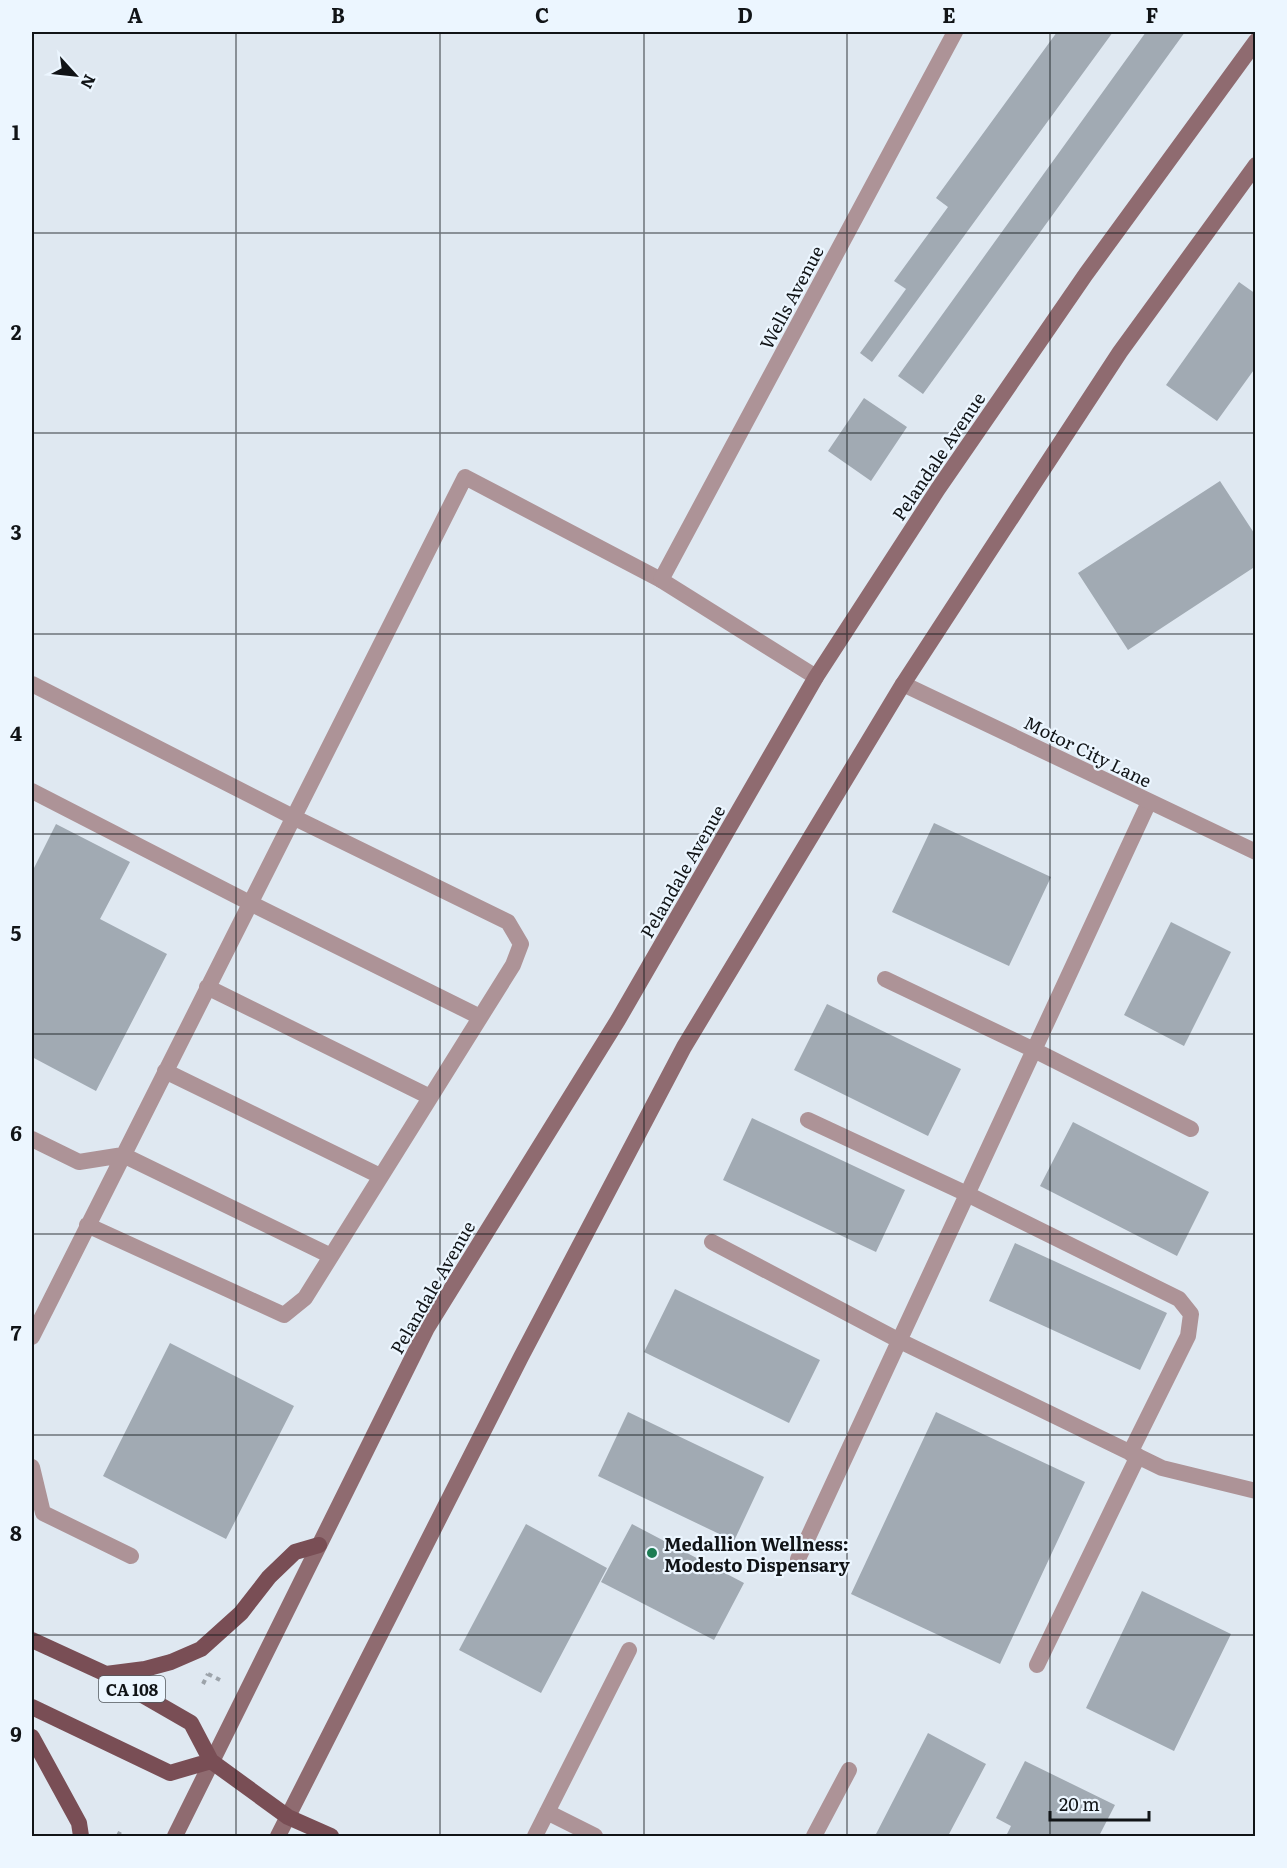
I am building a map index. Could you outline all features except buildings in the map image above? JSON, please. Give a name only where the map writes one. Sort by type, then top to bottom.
[{"type":"main road","name":"Pelandale Avenue","points":[[175,1836],[427,1328],[618,1020],[816,677],[938,489],[1065,303],[1256,41]]},
{"type":"main road","points":[[278,1836],[521,1357],[684,1047],[903,684],[1120,352],[1256,165]]},
{"type":"main road","points":[[106,1674],[145,1670],[201,1649],[241,1613],[269,1577],[295,1552],[319,1545]]},
{"type":"main road","name":"CA 108","points":[[32,1640],[106,1674],[191,1723],[211,1761],[288,1817],[330,1836]]},
{"type":"main road","points":[[32,1707],[170,1773],[211,1761]]},
{"type":"main road","points":[[32,1737],[79,1823],[81,1836]]},
{"type":"street","name":"Wells Avenue","points":[[661,580],[955,32]]},
{"type":"street","points":[[32,1337],[465,477],[661,580],[816,677]]},
{"type":"street","points":[[32,684],[293,817],[508,922],[521,944],[513,965],[305,1298],[284,1315],[87,1225]]},
{"type":"street","name":"Motor City Lane","points":[[903,684],[1256,852]]},
{"type":"street","points":[[32,791],[250,903],[480,1017]]},
{"type":"street","points":[[798,1559],[1149,802]]},
{"type":"street","points":[[885,979],[1034,1050],[1191,1130]]},
{"type":"street","points":[[207,987],[430,1097]]},
{"type":"street","points":[[165,1071],[380,1176]]},
{"type":"street","points":[[808,1120],[967,1194],[1179,1299],[1191,1314],[1188,1336],[1036,1665]]},
{"type":"street","points":[[32,1139],[79,1162],[123,1155],[331,1256]]},
{"type":"street","points":[[712,1242],[900,1341],[1162,1468],[1256,1491]]},
{"type":"street","points":[[32,1467],[43,1513],[131,1556]]},
{"type":"street","points":[[535,1836],[629,1650]]},
{"type":"street","points":[[814,1836],[849,1770]]},
{"type":"street","points":[[547,1812],[595,1836]]},
{"type":"path","points":[[208,1674],[220,1680]]},
{"type":"path","points":[[118,1836],[121,1830]]},
{"type":"place","name":"Medallion Wellness: Modesto Dispensary","points":[[652,1553]]}]
